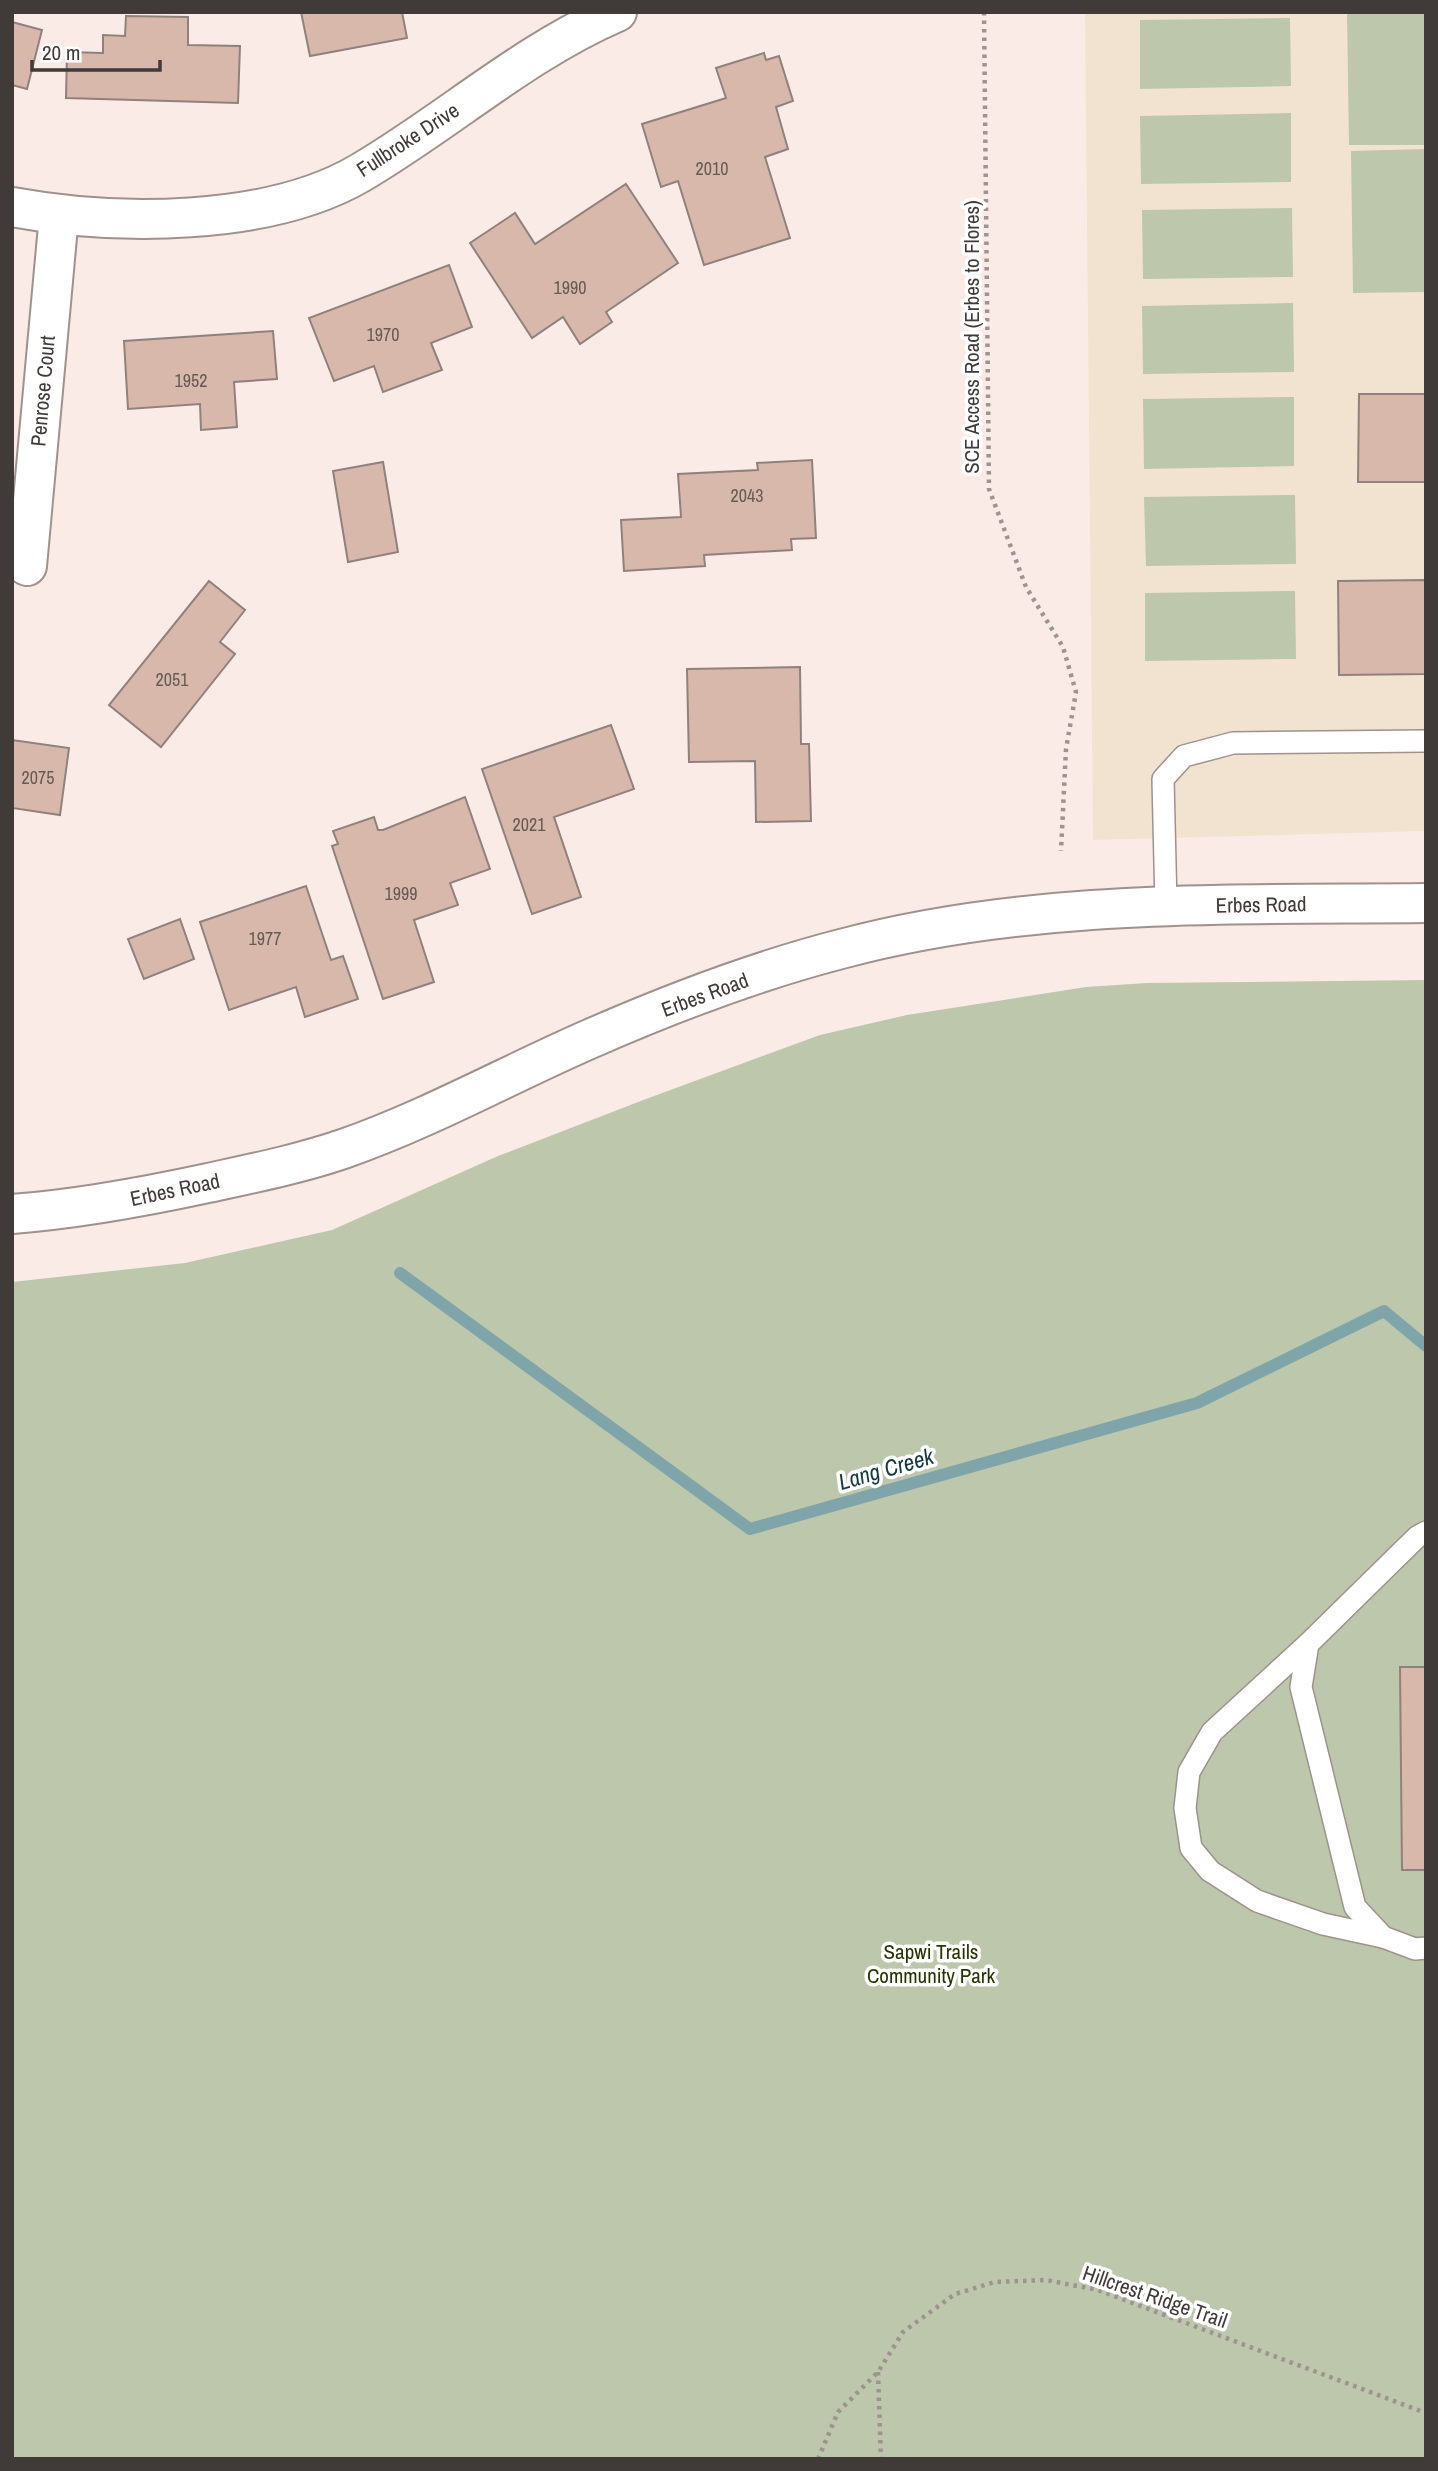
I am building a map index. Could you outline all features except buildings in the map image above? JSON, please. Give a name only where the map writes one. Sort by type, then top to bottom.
[{"type":"main road","name":"Fullbroke Drive","points":[[12,206],[59,215],[129,219],[202,216],[260,207],[307,195],[358,174],[561,24],[617,12]]},
{"type":"main road","name":"Penrose Court","points":[[27,566],[59,215]]},
{"type":"main road","name":"Erbes Road","points":[[12,1214],[110,1204],[281,1168],[344,1149],[589,1039],[699,995],[841,949],[984,922],[1166,906],[1426,903]]},
{"type":"lane","points":[[1166,906],[1163,779],[1184,756],[1233,743],[1426,741]]},
{"type":"lane","points":[[1426,1532],[1417,1536],[1308,1644],[1212,1732],[1189,1772],[1185,1808],[1191,1848],[1210,1871],[1257,1901],[1323,1924],[1383,1937],[1415,1949],[1426,1948]]},
{"type":"lane","points":[[1308,1644],[1301,1687],[1355,1908],[1383,1937]]},
{"type":"path","name":"SCE Access Road (Erbes to Flores)","points":[[984,12],[989,489],[1026,587],[1063,647],[1076,692],[1066,749],[1061,851]]},
{"type":"path","name":"Hillcrest Ridge Trail","points":[[818,2459],[838,2412],[878,2372],[903,2332],[955,2294],[995,2282],[1046,2280],[1098,2290],[1426,2413]]},
{"type":"path","points":[[878,2372],[881,2459]]},
{"type":"shaded area","points":[[1085,12],[1426,12],[1426,831],[1093,840]]},
{"type":"green space","points":[[1347,12],[1426,12],[1426,145],[1349,145]]},
{"type":"green space","points":[[1290,18],[1291,86],[1140,89],[1140,20]]},
{"type":"green space","points":[[1291,113],[1291,182],[1141,184],[1140,116]]},
{"type":"green space","points":[[1426,149],[1426,292],[1353,293],[1351,151]]},
{"type":"green space","points":[[1292,208],[1293,277],[1143,279],[1142,210]]},
{"type":"green space","points":[[1293,303],[1294,372],[1143,374],[1142,306]]},
{"type":"green space","points":[[1294,397],[1294,466],[1144,469],[1143,399]]},
{"type":"green space","points":[[1295,495],[1296,564],[1146,566],[1144,497]]},
{"type":"green space","points":[[1295,591],[1296,659],[1145,661],[1145,593]]},
{"type":"green space","name":"Sapwi Trails Community Park","points":[[1426,980],[1426,2459],[12,2459],[12,1282],[185,1263],[332,1230],[498,1156],[646,1099],[820,1035],[907,1015],[1086,987],[1147,983]]},
{"type":"waterway","name":"Lang Creek","points":[[400,1273],[750,1529],[1197,1403],[1384,1311],[1426,1346]]}]
